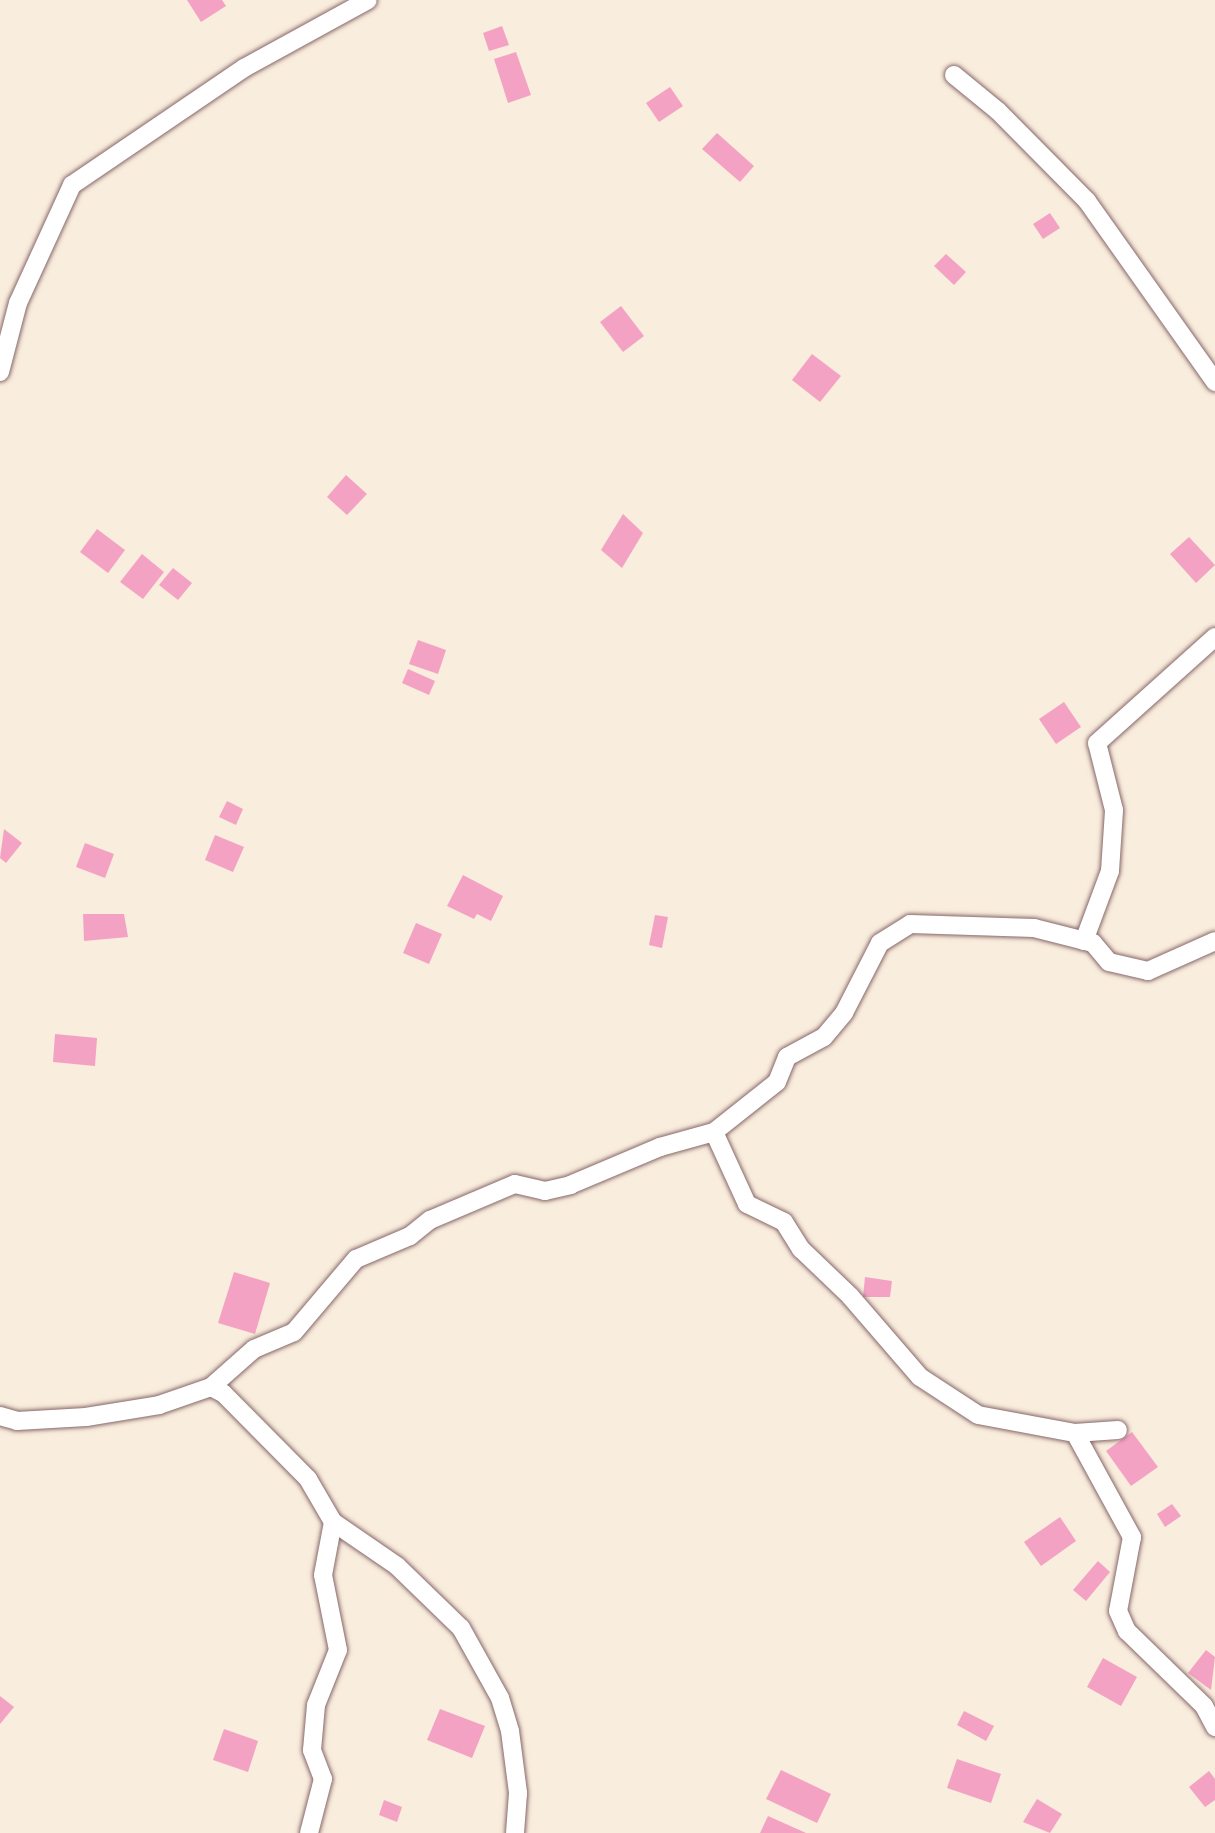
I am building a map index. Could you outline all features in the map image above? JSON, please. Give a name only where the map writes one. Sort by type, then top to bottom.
[{"type":"street","points":[[0,372],[18,303],[72,185],[244,68],[368,0]]},
{"type":"street","points":[[954,75],[998,111],[1087,201],[1215,382]]},
{"type":"street","points":[[1084,941],[1105,892],[1114,810],[1097,743],[1215,637]]},
{"type":"street","points":[[0,1416],[17,1421],[86,1417],[159,1405],[211,1387],[254,1349],[294,1332],[356,1259],[410,1236],[430,1220],[515,1184],[545,1191],[570,1185],[660,1147],[714,1132],[777,1082],[787,1057],[824,1037],[844,1013],[880,943],[910,924],[1034,928],[1084,941],[1109,962],[1148,971],[1215,941]]},
{"type":"street","points":[[714,1132],[747,1204],[784,1222],[801,1249],[850,1296],[920,1377],[978,1415],[1075,1433],[1118,1430]]},
{"type":"street","points":[[211,1387],[255,1422],[308,1479],[333,1522],[397,1566],[461,1628],[500,1698],[510,1731],[518,1793],[515,1833]]},
{"type":"street","points":[[1075,1433],[1132,1537],[1118,1611],[1127,1631],[1195,1697],[1215,1727]]},
{"type":"street","points":[[309,1833],[323,1779],[312,1750],[316,1705],[338,1650],[323,1575],[333,1522]]},
{"type":"building","points":[[187,0],[222,0],[226,6],[201,22]]},
{"type":"building","points":[[502,26],[509,45],[489,51],[483,33]]},
{"type":"building","points":[[516,52],[531,95],[508,103],[494,59]]},
{"type":"building","points":[[670,87],[683,106],[659,122],[646,103]]},
{"type":"building","points":[[717,133],[754,166],[740,182],[702,149]]},
{"type":"building","points":[[1050,213],[1060,228],[1043,239],[1033,224]]},
{"type":"building","points":[[946,254],[966,272],[954,285],[934,266]]},
{"type":"building","points":[[621,306],[644,336],[623,352],[600,322]]},
{"type":"building","points":[[812,354],[841,376],[820,402],[792,380]]},
{"type":"building","points":[[346,475],[367,494],[347,515],[327,497]]},
{"type":"building","points":[[623,514],[643,533],[622,568],[601,550]]},
{"type":"building","points":[[97,529],[125,550],[108,573],[80,552]]},
{"type":"building","points":[[1189,537],[1215,565],[1196,583],[1170,554]]},
{"type":"building","points":[[142,554],[164,572],[143,599],[120,582]]},
{"type":"building","points":[[173,568],[192,583],[178,600],[159,585]]},
{"type":"building","points":[[418,640],[446,650],[438,674],[409,664]]},
{"type":"building","points":[[408,669],[435,681],[429,695],[402,683]]},
{"type":"building","points":[[1064,702],[1081,727],[1056,744],[1039,719]]},
{"type":"building","points":[[227,801],[243,809],[236,825],[219,817]]},
{"type":"building","points":[[4,829],[22,843],[6,863],[0,858]]},
{"type":"building","points":[[215,835],[244,847],[233,872],[205,860]]},
{"type":"building","points":[[85,843],[114,854],[105,878],[76,867]]},
{"type":"building","points":[[463,875],[503,896],[491,921],[477,914],[474,919],[447,906]]},
{"type":"building","points":[[83,914],[124,914],[128,937],[84,941]]},
{"type":"building","points":[[655,915],[668,917],[662,948],[649,945]]},
{"type":"building","points":[[416,923],[442,934],[429,964],[403,953]]},
{"type":"building","points":[[55,1034],[97,1038],[95,1066],[53,1062]]},
{"type":"building","points":[[234,1272],[270,1283],[255,1334],[218,1323]]},
{"type":"building","points":[[865,1277],[892,1281],[890,1297],[863,1297]]},
{"type":"building","points":[[1132,1432],[1158,1467],[1131,1486],[1106,1451]]},
{"type":"building","points":[[1172,1504],[1181,1516],[1165,1527],[1157,1514]]},
{"type":"building","points":[[1060,1517],[1076,1541],[1041,1566],[1024,1542]]},
{"type":"building","points":[[1098,1561],[1110,1572],[1086,1601],[1073,1590]]},
{"type":"building","points":[[1206,1650],[1215,1657],[1211,1690],[1188,1673]]},
{"type":"building","points":[[1103,1658],[1137,1677],[1121,1706],[1087,1687]]},
{"type":"building","points":[[0,1696],[14,1707],[0,1724]]},
{"type":"building","points":[[440,1709],[485,1726],[472,1758],[427,1740]]},
{"type":"building","points":[[964,1711],[994,1726],[986,1741],[957,1725]]},
{"type":"building","points":[[224,1729],[258,1741],[248,1772],[213,1760]]},
{"type":"building","points":[[957,1759],[1001,1774],[991,1803],[947,1788]]},
{"type":"building","points":[[781,1770],[831,1794],[817,1823],[766,1799]]},
{"type":"building","points":[[1209,1771],[1215,1779],[1215,1800],[1205,1807],[1189,1787]]},
{"type":"building","points":[[1037,1799],[1062,1814],[1050,1833],[1023,1822]]},
{"type":"building","points":[[384,1800],[402,1807],[397,1822],[379,1815]]},
{"type":"building","points":[[768,1816],[806,1833],[760,1833]]}]
